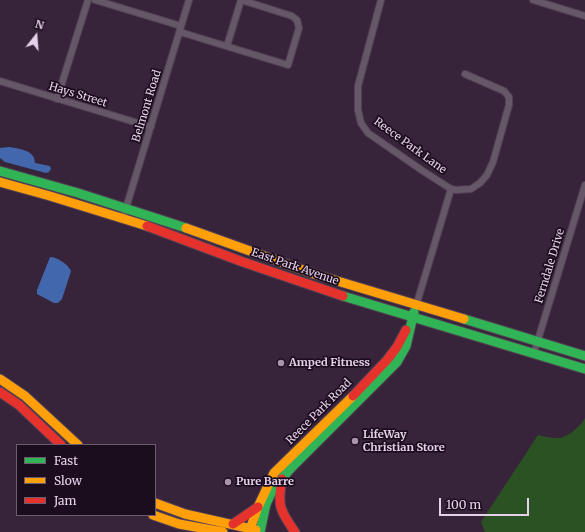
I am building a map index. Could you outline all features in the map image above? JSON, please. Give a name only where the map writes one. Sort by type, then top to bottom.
[{"type":"main road","name":"East Park Avenue","points":[[0,171],[182,226],[314,274],[585,356]]},
{"type":"main road","name":"East Park Avenue","points":[[0,182],[123,218],[323,290],[585,369]]},
{"type":"main road","name":"Reece Park Road","points":[[262,532],[269,496],[283,476],[397,362],[406,346],[416,306]]},
{"type":"main road","name":"Reece Park Road","points":[[250,530],[258,507],[274,473],[347,402],[392,355],[413,317]]},
{"type":"main road","points":[[60,444],[19,405],[1,392],[4,381],[26,396],[77,444]]},
{"type":"main road","points":[[283,476],[279,493],[280,510],[295,532]]},
{"type":"main road","points":[[156,503],[170,509],[262,532]]},
{"type":"main road","points":[[233,524],[258,507]]},
{"type":"main road","points":[[166,520],[170,509]]},
{"type":"main road","points":[[156,516],[179,524],[223,532]]},
{"type":"street","points":[[57,98],[88,0]]},
{"type":"street","points":[[95,0],[227,46],[288,65],[299,28],[297,20],[292,16],[241,0],[227,46]]},
{"type":"street","name":"Belmont Road","points":[[123,218],[189,0]]},
{"type":"street","name":"Reece Park Lane","points":[[381,0],[358,86],[357,100],[359,118],[368,133],[451,189],[416,306]]},
{"type":"street","points":[[533,0],[585,16]]},
{"type":"street","points":[[451,189],[471,189],[480,183],[487,175],[493,162],[509,105],[509,97],[504,91],[465,74]]},
{"type":"street","name":"Hays Street","points":[[0,81],[151,127]]},
{"type":"street","name":"Ferndale Drive","points":[[534,353],[585,188]]},
{"type":"green space","points":[[585,418],[585,532],[485,532],[481,522],[538,435],[561,438],[577,428]]},
{"type":"water","points":[[9,147],[30,153],[35,163],[50,166],[51,169],[46,173],[5,162],[0,158],[0,148]]},
{"type":"water","points":[[50,257],[62,261],[71,271],[62,299],[58,303],[54,303],[37,294],[37,290]]},
{"type":"traffic: fast","points":[[0,171],[78,193],[186,228]]},
{"type":"traffic: fast","points":[[343,296],[585,369]]},
{"type":"traffic: fast","points":[[260,532],[266,504],[273,489],[291,468],[397,362],[406,346],[414,312]]},
{"type":"traffic: fast","points":[[464,319],[585,356]]},
{"type":"traffic: slow","points":[[0,182],[147,226]]},
{"type":"traffic: slow","points":[[186,228],[314,274],[464,319]]},
{"type":"traffic: slow","points":[[0,379],[25,396],[77,444]]},
{"type":"traffic: slow","points":[[249,532],[258,507],[274,473],[353,396]]},
{"type":"traffic: slow","points":[[156,503],[185,514],[256,530]]},
{"type":"traffic: slow","points":[[156,516],[179,524],[223,532]]},
{"type":"traffic: jam","points":[[147,226],[243,262],[343,296]]},
{"type":"traffic: jam","points":[[353,396],[387,360],[397,347],[406,330]]},
{"type":"traffic: jam","points":[[0,392],[19,405],[60,444]]},
{"type":"traffic: jam","points":[[282,479],[280,495],[281,507],[286,519],[295,532]]},
{"type":"traffic: jam","points":[[233,524],[258,507]]},
{"type":"place","name":"Amped Fitness","points":[[281,363]]},
{"type":"place","name":"LifeWay Christian Store","points":[[355,441]]},
{"type":"place","name":"Pure Barre","points":[[228,482]]}]
